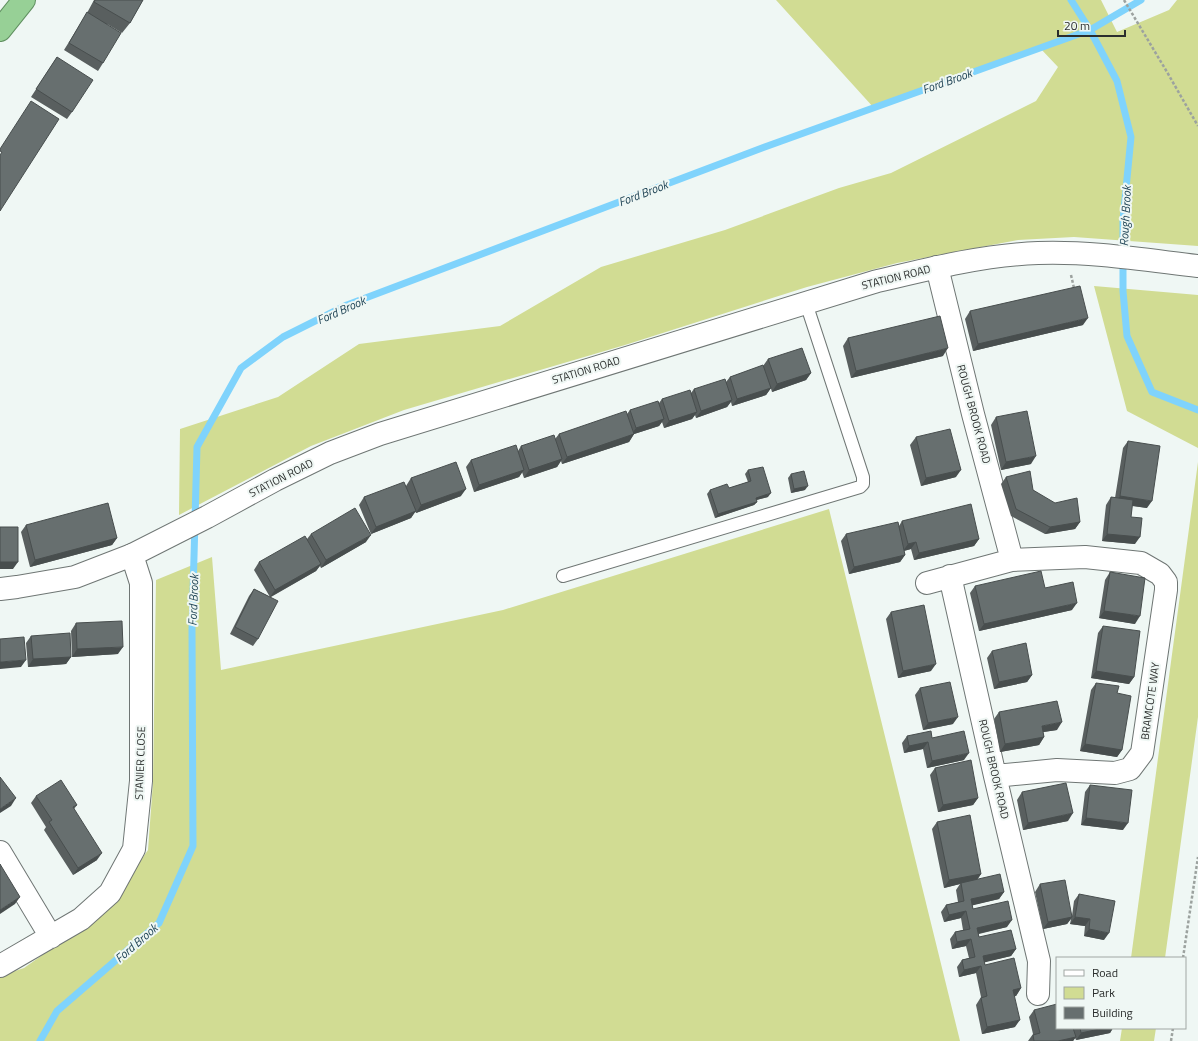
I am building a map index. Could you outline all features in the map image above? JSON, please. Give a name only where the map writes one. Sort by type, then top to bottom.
[{"type":"highway","points":[[0,30],[24,0]]},
{"type":"street","name":"STATION ROAD","points":[[0,588],[17,587],[75,577],[132,555],[330,453],[380,434],[874,282],[937,267],[988,258],[1038,253],[1098,255],[1198,266]]},
{"type":"street","name":"ROUGH BROOK ROAD","points":[[937,267],[973,414],[1012,560]]},
{"type":"street","name":"STANIER CLOSE","points":[[0,966],[81,919],[110,893],[134,849],[141,782],[141,583],[132,555]]},
{"type":"street","name":"BRAMCOTE WAY","points":[[995,776],[1057,770],[1114,773],[1130,769],[1142,753],[1166,590],[1166,582],[1160,574],[1141,563],[1085,557],[1012,560]]},
{"type":"street","points":[[927,583],[1012,560]]},
{"type":"street","name":"ROUGH BROOK ROAD","points":[[950,576],[995,776],[1048,961],[1038,994]]},
{"type":"street","points":[[0,852],[51,937]]},
{"type":"lane","points":[[563,576],[860,487],[863,484],[806,303]]},
{"type":"path","points":[[1124,0],[1198,126]]},
{"type":"path","points":[[1066,290],[1074,288],[1072,278]]},
{"type":"path","points":[[1183,957],[1198,857]]},
{"type":"path","points":[[1171,1041],[1173,1029]]},
{"type":"green space","points":[[776,0],[1101,0],[1117,32],[1169,10],[1177,0],[1198,0],[1198,246],[1074,237],[1018,240],[897,263],[807,287],[625,345],[404,410],[311,446],[179,515],[180,429],[278,397],[359,344],[500,326],[601,267],[725,230],[839,188],[891,173],[1036,101],[1058,67],[1040,48],[874,108]]},
{"type":"green space","points":[[1094,286],[1198,295],[1198,448],[1127,411]]},
{"type":"green space","points":[[1198,462],[1198,717],[1165,957],[1131,957]]},
{"type":"green space","points":[[829,509],[960,1041],[41,1041],[46,1030],[40,1041],[0,1041],[0,976],[24,968],[105,911],[148,850],[153,782],[156,580],[212,557],[221,670],[503,610]]},
{"type":"green space","points":[[1122,1029],[1156,1029],[1154,1041],[1120,1041]]},
{"type":"building","points":[[95,0],[143,0],[130,23],[94,2]]},
{"type":"building","points":[[87,12],[121,33],[103,63],[69,43]]},
{"type":"building","points":[[57,57],[93,80],[72,112],[36,89]]},
{"type":"building","points":[[31,101],[59,119],[0,211],[0,155],[2,152],[0,149]]},
{"type":"building","points":[[1080,286],[1088,318],[978,344],[970,311]]},
{"type":"building","points":[[940,316],[948,348],[856,371],[848,338]]},
{"type":"building","points":[[802,348],[811,373],[777,384],[768,359]]},
{"type":"building","points":[[763,365],[771,388],[737,399],[730,377]]},
{"type":"building","points":[[725,379],[732,400],[701,411],[694,389]]},
{"type":"building","points":[[690,390],[697,412],[669,421],[662,399]]},
{"type":"building","points":[[658,401],[664,419],[636,428],[630,410]]},
{"type":"building","points":[[626,411],[634,434],[567,457],[559,434]]},
{"type":"building","points":[[1027,411],[1036,456],[1006,462],[996,417]]},
{"type":"building","points":[[950,429],[961,470],[926,478],[916,437]]},
{"type":"building","points":[[554,435],[562,459],[529,470],[521,446]]},
{"type":"building","points":[[1128,441],[1160,446],[1152,501],[1120,496]]},
{"type":"building","points":[[516,445],[524,470],[479,485],[471,460]]},
{"type":"building","points":[[456,462],[466,489],[421,505],[411,478]]},
{"type":"building","points":[[763,467],[771,493],[756,498],[757,502],[718,514],[710,490],[727,484],[729,488],[751,481],[748,470]]},
{"type":"building","points":[[804,471],[808,486],[794,489],[791,474]]},
{"type":"building","points":[[1030,471],[1033,490],[1055,503],[1077,498],[1080,522],[1050,527],[1016,509],[1006,477]]},
{"type":"building","points":[[404,482],[416,511],[376,527],[364,497]]},
{"type":"building","points":[[1111,497],[1133,500],[1131,517],[1142,518],[1140,537],[1107,534]]},
{"type":"building","points":[[108,503],[117,538],[35,560],[26,525]]},
{"type":"building","points":[[971,504],[979,539],[919,553],[916,542],[908,544],[902,521]]},
{"type":"building","points":[[355,508],[371,535],[326,560],[311,534]]},
{"type":"building","points":[[898,522],[905,555],[854,567],[846,534]]},
{"type":"building","points":[[0,527],[18,527],[18,562],[0,562]]},
{"type":"building","points":[[305,536],[321,564],[275,590],[259,562]]},
{"type":"building","points":[[1041,571],[1045,588],[1073,582],[1077,603],[984,624],[975,586]]},
{"type":"building","points":[[1110,572],[1145,578],[1140,616],[1104,611]]},
{"type":"building","points":[[254,589],[278,601],[258,639],[235,627]]},
{"type":"building","points":[[924,605],[936,664],[903,671],[891,612]]},
{"type":"building","points":[[122,621],[123,647],[77,649],[76,623]]},
{"type":"building","points":[[1103,626],[1140,631],[1134,677],[1096,671]]},
{"type":"building","points":[[70,633],[71,657],[33,659],[31,636]]},
{"type":"building","points":[[24,637],[26,660],[0,662],[0,639]]},
{"type":"building","points":[[1026,643],[1032,675],[999,682],[992,651]]},
{"type":"building","points":[[950,682],[958,717],[928,723],[920,688]]},
{"type":"building","points":[[1096,683],[1119,686],[1117,693],[1131,696],[1122,750],[1085,744]]},
{"type":"building","points":[[1057,701],[1062,722],[1042,726],[1044,737],[1005,744],[999,712]]},
{"type":"building","points":[[931,731],[932,738],[964,731],[969,753],[932,761],[928,742],[909,746],[907,736]]},
{"type":"building","points":[[971,760],[978,798],[943,805],[935,768]]},
{"type":"building","points":[[0,777],[16,798],[0,809]]},
{"type":"building","points":[[61,780],[77,805],[73,807],[102,853],[78,868],[49,822],[52,820],[36,796]]},
{"type":"building","points":[[1066,783],[1073,813],[1028,823],[1022,792]]},
{"type":"building","points":[[1090,785],[1132,790],[1128,823],[1086,818]]},
{"type":"building","points":[[970,815],[981,874],[949,880],[937,822]]},
{"type":"building","points":[[0,864],[20,897],[0,910]]},
{"type":"building","points":[[1000,874],[1004,892],[971,899],[973,909],[1008,901],[1012,920],[977,928],[979,937],[1011,930],[1016,949],[983,956],[985,965],[1014,958],[1021,988],[1013,990],[1020,1020],[987,1027],[981,998],[987,996],[981,966],[964,970],[962,960],[975,957],[971,939],[957,942],[955,932],[970,929],[966,911],[949,915],[946,905],[964,901],[961,883]]},
{"type":"building","points":[[1065,880],[1072,917],[1048,922],[1040,884]]},
{"type":"building","points":[[1079,894],[1115,901],[1109,933],[1089,929],[1090,919],[1075,917]]},
{"type":"building","points":[[1056,1004],[1056,1029],[1073,1029],[1076,1037],[1058,1041],[1034,1041],[1033,1035],[1040,1033],[1034,1010]]},
{"type":"building","points":[[1080,1029],[1099,1029],[1081,1033]]},
{"type":"waterway","name":"Rough Brook","points":[[1071,0],[1090,30],[1117,81],[1131,137],[1123,220],[1123,291],[1127,336],[1152,392],[1198,410]]},
{"type":"waterway","name":"Ford Brook","points":[[40,1041],[57,1011],[159,923],[193,846],[192,630],[197,447],[241,368],[283,337],[347,305],[762,148],[1090,30],[1141,0]]}]
